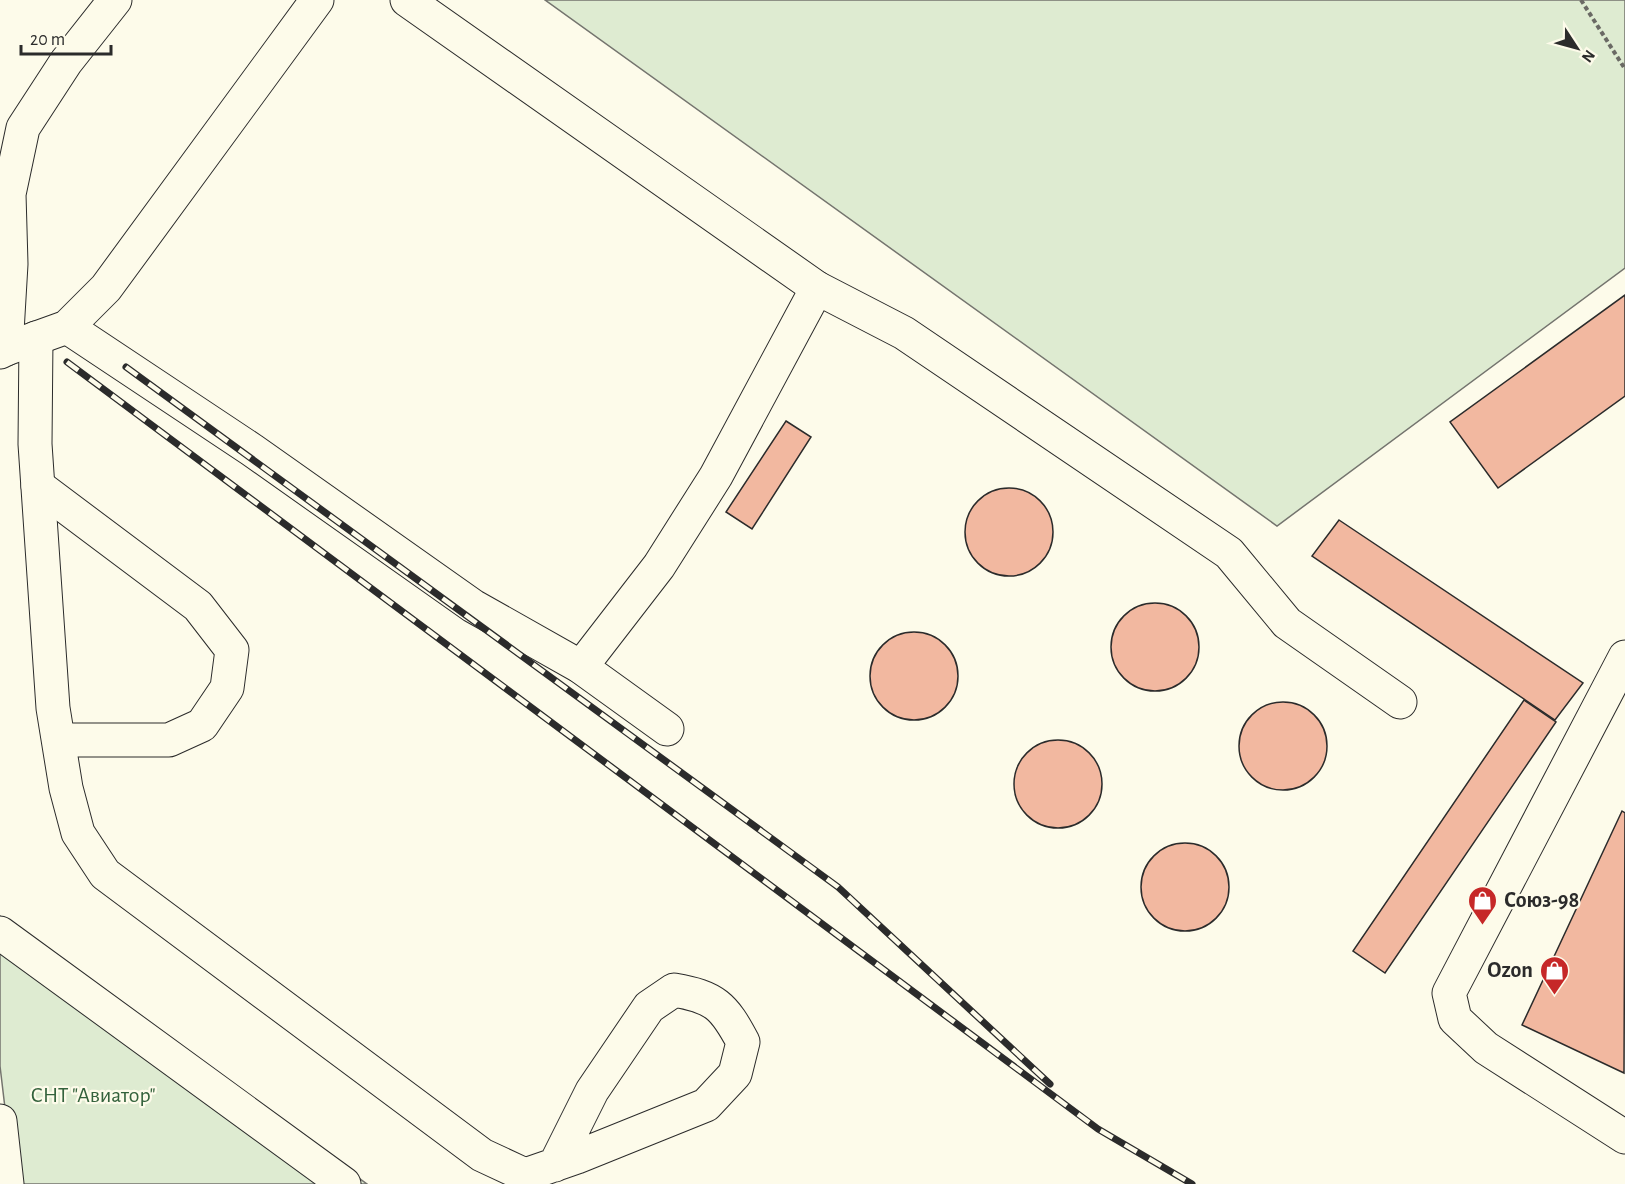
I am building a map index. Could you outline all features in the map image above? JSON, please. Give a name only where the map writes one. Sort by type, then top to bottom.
[{"type":"lane","points":[[115,0],[66,62],[23,128],[9,194],[11,264],[3,350],[67,327],[106,288],[317,0]]},
{"type":"lane","points":[[407,0],[817,288],[904,333],[1229,553],[1287,622],[1400,702]]},
{"type":"lane","points":[[581,667],[659,566],[716,476],[817,288]]},
{"type":"lane","points":[[67,327],[252,450],[473,606],[581,667],[667,729]]},
{"type":"lane","points":[[36,338],[35,444],[53,708],[66,788],[78,833],[105,874],[482,1155],[525,1175],[555,1165],[706,1105],[735,1074],[743,1042],[728,1014],[702,995],[674,990],[649,1007],[592,1091],[555,1165]]},
{"type":"lane","points":[[38,486],[198,606],[232,650],[227,688],[202,725],[169,740],[58,740]]},
{"type":"lane","points":[[1624,661],[1449,993],[1455,1019],[1486,1048],[1625,1137]]},
{"type":"lane","points":[[0,933],[312,1172],[344,1184]]},
{"type":"lane","points":[[0,1121],[7,1184]]},
{"type":"path","points":[[1581,0],[1625,69]]},
{"type":"green space","points":[[545,0],[1625,0],[1625,268],[1277,526]]},
{"type":"green space","name":"СНТ \"Авиатор\"","points":[[0,916],[367,1184],[14,1184],[0,1066]]},
{"type":"building","points":[[1625,295],[1625,396],[1498,488],[1450,422]]},
{"type":"building","points":[[786,421],[811,437],[752,529],[726,512]]},
{"type":"building","points":[[1009,488],[1034,495],[1046,507],[1053,532],[1046,557],[1034,569],[1009,576],[984,569],[972,557],[965,532],[972,507],[984,495]]},
{"type":"building","points":[[1339,520],[1583,683],[1555,720],[1312,556]]},
{"type":"building","points":[[1155,603],[1172,606],[1186,616],[1196,630],[1199,647],[1196,664],[1186,678],[1172,688],[1155,691],[1138,688],[1124,678],[1114,664],[1111,647],[1114,630],[1124,616],[1138,606]]},
{"type":"building","points":[[914,632],[931,635],[945,645],[955,659],[958,676],[955,693],[945,707],[931,717],[914,720],[897,717],[883,707],[873,693],[870,676],[873,659],[883,645],[897,635]]},
{"type":"building","points":[[1524,700],[1556,722],[1385,973],[1353,951]]},
{"type":"building","points":[[1283,702],[1300,705],[1314,715],[1324,729],[1327,746],[1324,763],[1314,777],[1300,787],[1283,790],[1266,787],[1252,777],[1242,763],[1239,746],[1242,729],[1252,715],[1266,705]]},
{"type":"building","points":[[1058,740],[1075,743],[1089,753],[1099,767],[1102,784],[1099,801],[1089,815],[1075,825],[1058,828],[1041,825],[1027,815],[1017,801],[1014,784],[1017,767],[1027,753],[1041,743]]},
{"type":"building","points":[[1622,811],[1625,813],[1624,1073],[1522,1025]]},
{"type":"building","points":[[1185,843],[1202,846],[1216,856],[1226,870],[1229,887],[1226,904],[1216,918],[1202,928],[1185,931],[1168,928],[1154,918],[1144,904],[1141,887],[1144,870],[1154,856],[1168,846]]},
{"type":"railway","points":[[67,362],[1098,1129],[1192,1184]]},
{"type":"railway","points":[[126,367],[838,887],[1050,1084]]},
{"type":"place","name":"Союз-98","points":[[1483,926]]},
{"type":"place","name":"Ozon","points":[[1554,996]]}]
